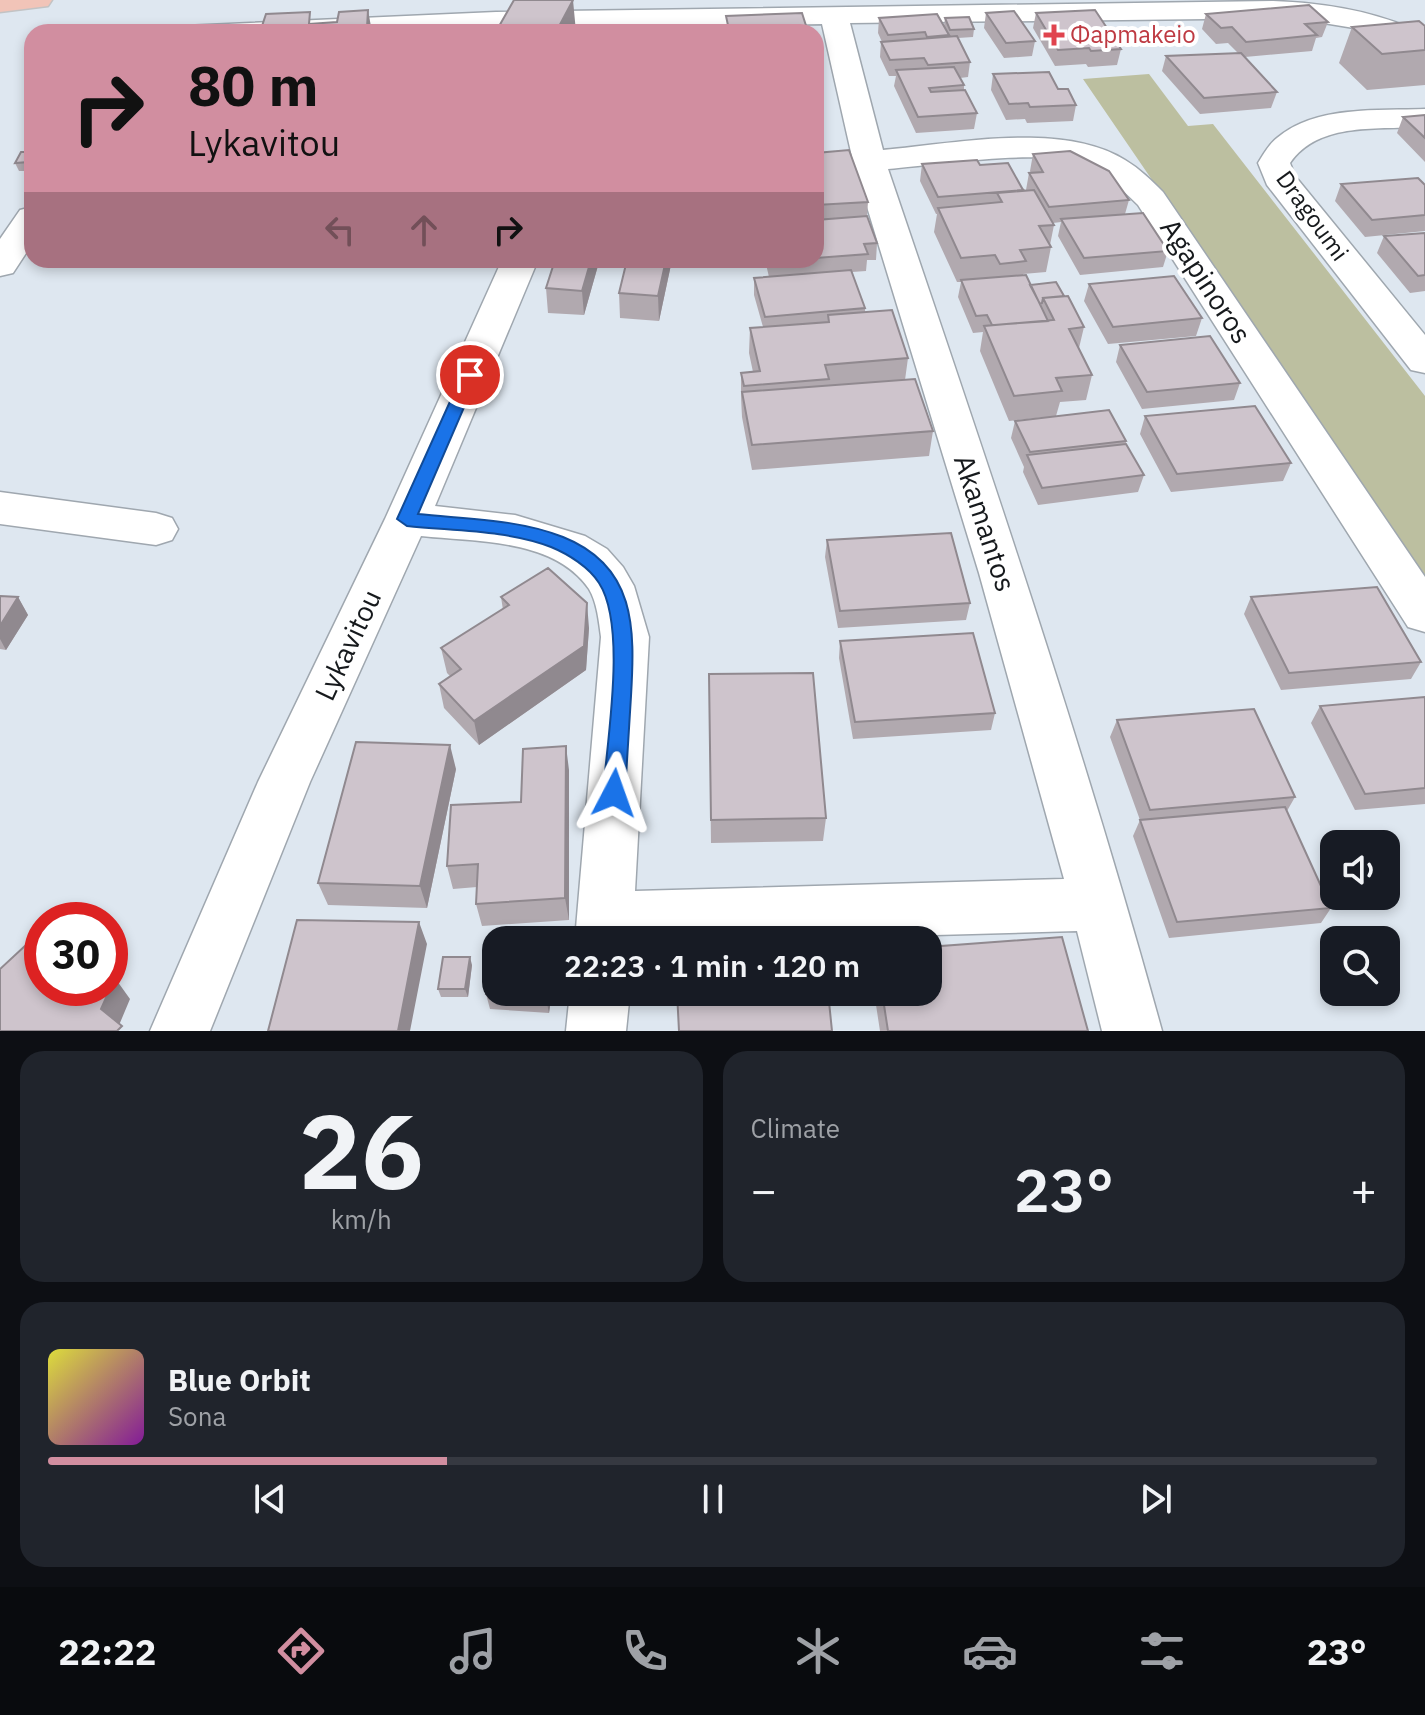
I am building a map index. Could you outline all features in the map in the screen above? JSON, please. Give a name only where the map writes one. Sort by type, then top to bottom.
[{"type":"main road","points":[[0,4],[38,0]]},
{"type":"street","points":[[377,24],[498,10],[834,16],[1314,10],[1378,24],[1425,47]]},
{"type":"street","name":"Akamantos","points":[[834,16],[869,161],[1002,573],[1099,904],[1132,1031]]},
{"type":"street","name":"Dragoumi","points":[[1425,118],[1332,125],[1308,131],[1290,139],[1274,163],[1279,178],[1425,361]]},
{"type":"street","name":"Agapinoros","points":[[869,161],[1060,147],[1092,155],[1128,174],[1151,199],[1425,614]]},
{"type":"street","points":[[0,265],[24,229]]},
{"type":"street","name":"Lykavitou","points":[[180,1031],[284,782],[407,519],[517,268]]},
{"type":"street","points":[[0,508],[156,529]]},
{"type":"street","points":[[407,519],[516,532],[557,542],[585,557],[605,577],[615,595],[625,637],[605,926]]},
{"type":"street","points":[[664,926],[1099,904]]},
{"type":"street","points":[[596,1031],[599,1006]]},
{"type":"green space","points":[[1149,74],[1188,126],[1213,124],[1425,396],[1425,579],[1083,79]]},
{"type":"building","points":[[514,0],[573,0],[560,24],[500,24]]},
{"type":"building","points":[[1309,5],[1328,22],[1305,24],[1317,35],[1246,42],[1232,27],[1221,28],[1206,14]]},
{"type":"building","points":[[368,10],[367,24],[309,24],[337,22],[339,12]]},
{"type":"building","points":[[1095,10],[1121,49],[1058,50],[1036,13]]},
{"type":"building","points":[[1014,11],[1035,41],[1006,43],[986,13]]},
{"type":"building","points":[[310,12],[309,24],[263,24],[266,14]]},
{"type":"building","points":[[802,13],[805,24],[728,24],[726,16]]},
{"type":"building","points":[[937,14],[949,35],[927,37],[925,32],[888,35],[879,18]]},
{"type":"building","points":[[969,17],[974,29],[950,30],[945,18]]},
{"type":"building","points":[[1419,21],[1425,26],[1425,50],[1382,54],[1352,27]]},
{"type":"building","points":[[957,36],[970,62],[928,65],[924,58],[890,60],[881,42]]},
{"type":"building","points":[[1241,53],[1277,92],[1204,98],[1166,56]]},
{"type":"building","points":[[954,67],[964,85],[929,88],[931,92],[965,90],[977,113],[918,117],[896,70]]},
{"type":"building","points":[[1049,72],[1058,89],[1068,89],[1076,105],[1030,107],[1028,103],[1009,104],[993,74]]},
{"type":"building","points":[[1425,115],[1425,138],[1403,117]]},
{"type":"building","points":[[849,150],[868,202],[824,205],[824,152]]},
{"type":"building","points":[[1070,151],[1109,171],[1129,200],[1049,207],[1029,173],[1043,172],[1033,154]]},
{"type":"building","points":[[21,152],[24,152],[24,162],[15,163]]},
{"type":"building","points":[[977,160],[980,165],[1008,163],[1023,190],[938,197],[922,164]]},
{"type":"building","points":[[1418,178],[1425,185],[1425,215],[1372,220],[1341,184]]},
{"type":"building","points":[[1034,190],[1054,225],[1039,226],[1051,247],[1020,250],[1026,261],[1000,264],[995,255],[961,258],[938,208],[1002,202],[997,193]]},
{"type":"building","points":[[1143,213],[1168,251],[1084,258],[1061,219]]},
{"type":"building","points":[[867,216],[877,243],[864,244],[868,254],[824,257],[824,219]]},
{"type":"building","points":[[1425,233],[1425,275],[1418,276],[1384,236]]},
{"type":"building","points":[[552,268],[589,268],[582,291],[546,288]]},
{"type":"building","points":[[625,268],[664,268],[658,296],[619,293]]},
{"type":"building","points":[[851,270],[865,308],[765,317],[754,278]]},
{"type":"building","points":[[1026,275],[1048,321],[992,325],[987,315],[976,316],[961,280]]},
{"type":"building","points":[[1174,276],[1202,318],[1113,327],[1089,284]]},
{"type":"building","points":[[1056,282],[1064,296],[1043,298],[1040,304],[1030,285]]},
{"type":"building","points":[[1068,296],[1084,327],[1069,329],[1092,375],[1056,378],[1062,391],[1014,396],[984,326],[1054,320],[1043,298]]},
{"type":"building","points":[[892,310],[908,358],[825,365],[829,379],[744,386],[741,373],[760,371],[750,328],[829,322],[828,315]]},
{"type":"building","points":[[1210,336],[1240,383],[1147,392],[1120,345]]},
{"type":"building","points":[[915,379],[933,431],[752,445],[742,392]]},
{"type":"building","points":[[1255,406],[1291,463],[1177,474],[1145,416]]},
{"type":"building","points":[[1109,410],[1126,441],[1030,452],[1015,421]]},
{"type":"building","points":[[1126,444],[1144,475],[1042,488],[1027,455]]},
{"type":"building","points":[[951,533],[970,603],[840,611],[827,540]]},
{"type":"building","points":[[548,568],[587,603],[584,646],[474,721],[439,684],[461,669],[441,648],[509,605],[501,597]]},
{"type":"building","points":[[1377,587],[1421,662],[1289,673],[1251,597]]},
{"type":"building","points":[[0,596],[18,597],[0,626]]},
{"type":"building","points":[[973,633],[995,713],[855,722],[840,641]]},
{"type":"building","points":[[813,673],[826,818],[711,820],[709,674]]},
{"type":"building","points":[[1425,697],[1425,788],[1365,794],[1320,706]]},
{"type":"building","points":[[1254,709],[1295,797],[1150,810],[1117,720]]},
{"type":"building","points":[[356,742],[450,745],[420,886],[318,883]]},
{"type":"building","points":[[566,746],[565,898],[476,904],[478,864],[447,866],[451,805],[521,802],[523,749]]},
{"type":"building","points":[[1285,807],[1320,884],[1320,909],[1177,922],[1140,820]]},
{"type":"building","points":[[297,920],[419,922],[398,1031],[268,1031]]},
{"type":"building","points":[[1062,937],[1088,1031],[888,1031],[884,1006],[942,1006],[942,946]]},
{"type":"building","points":[[24,947],[24,1006],[102,1006],[101,1009],[122,1026],[117,1031],[0,1031],[0,969]]},
{"type":"building","points":[[443,957],[470,957],[465,989],[438,989]]},
{"type":"building","points":[[678,1006],[829,1006],[832,1031],[679,1031]]},
{"type":"place","name":"Φapmakeio","points":[[1054,35]]},
{"type":"route","points":[[470,375],[407,519],[516,532],[557,542],[585,557],[605,577],[615,595],[625,637],[614,793]]}]
